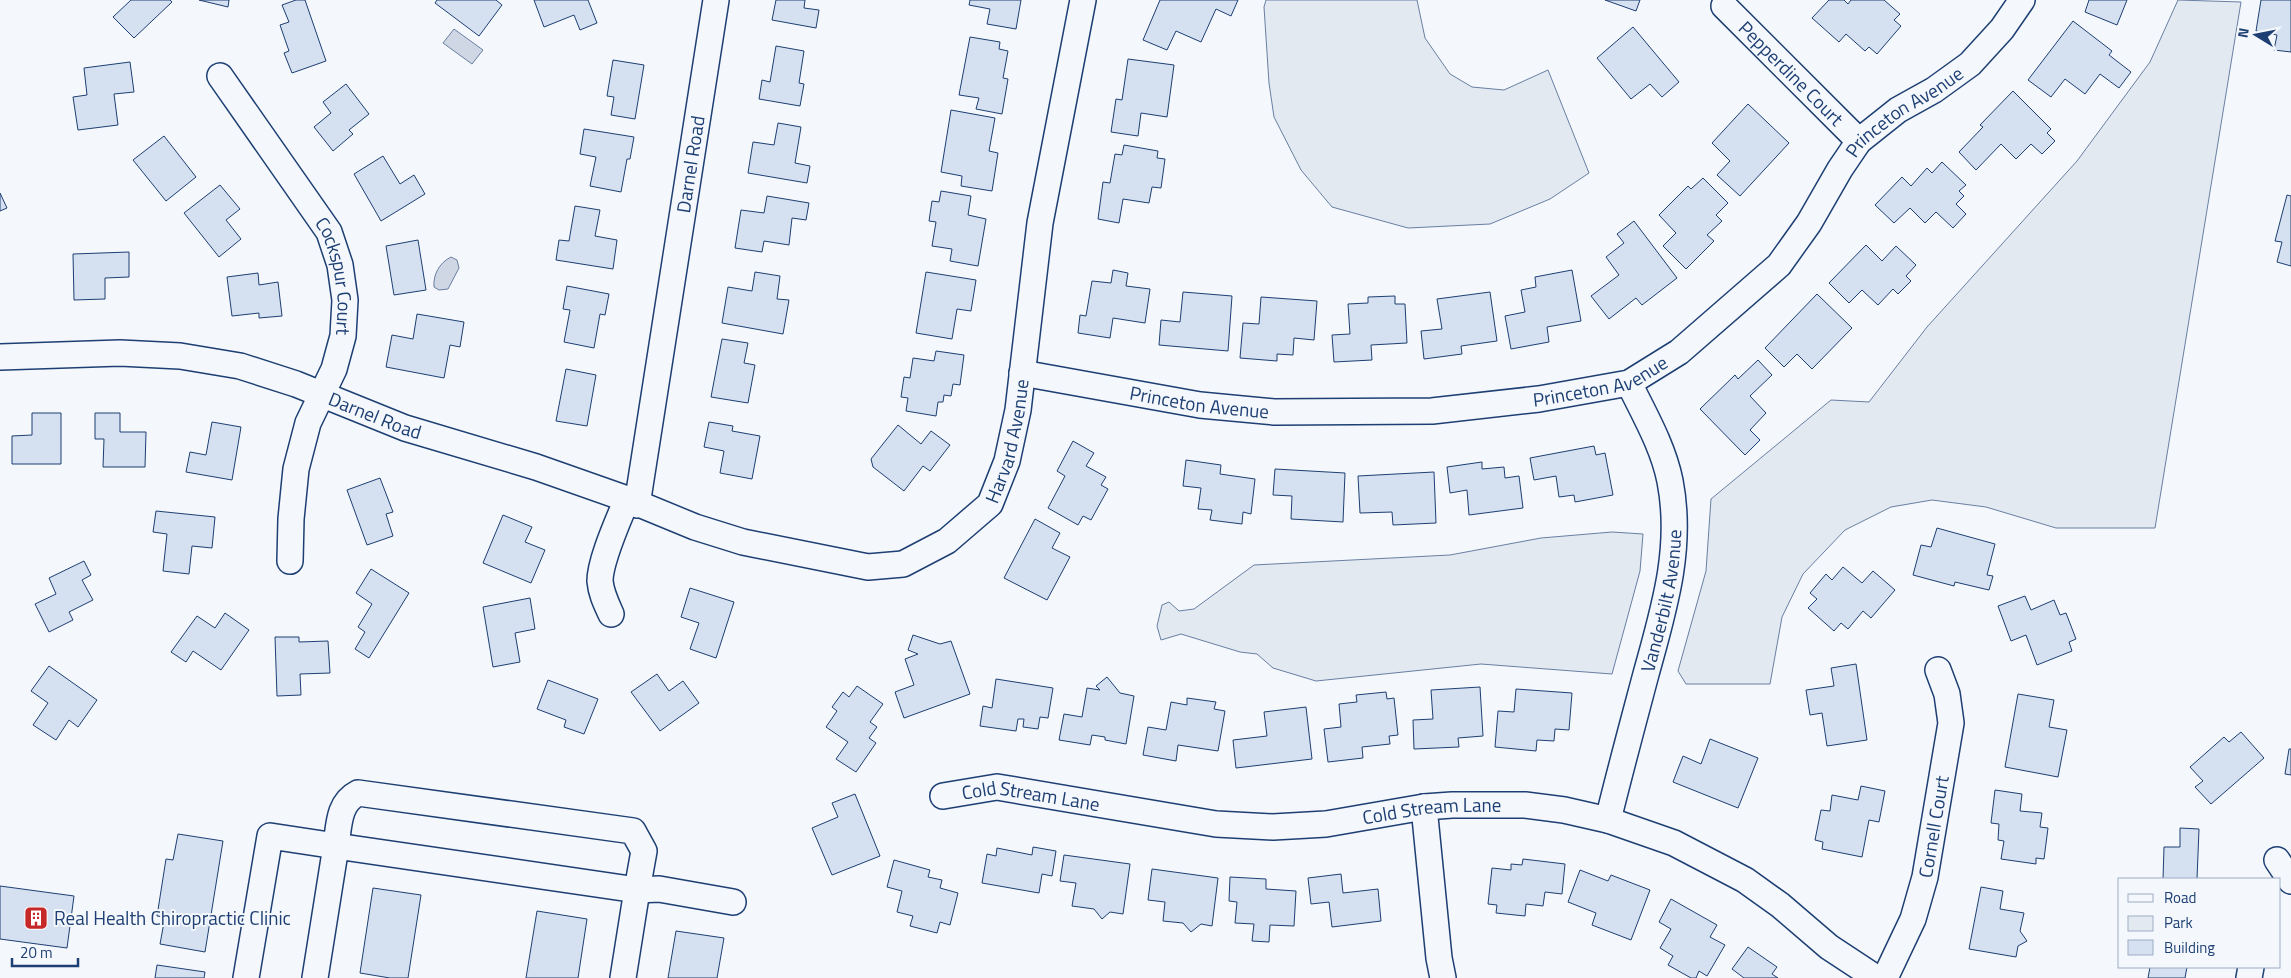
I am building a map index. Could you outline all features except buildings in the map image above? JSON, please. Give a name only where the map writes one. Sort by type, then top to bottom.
[{"type":"street","name":"Darnel Road","points":[[611,614],[603,596],[600,579],[604,560],[632,502],[716,0]]},
{"type":"street","name":"Harvard Avenue","points":[[632,502],[696,528],[771,548],[868,567],[903,564],[947,541],[990,504],[1007,461],[1018,410],[1040,223],[1083,0]]},
{"type":"street","name":"Princeton Avenue","points":[[1022,373],[1200,405],[1274,412],[1432,411],[1539,398],[1629,383],[1679,352],[1779,264],[1809,224],[1840,168],[1859,141],[1898,110],[1934,90],[1970,64],[2002,30],[2022,0]]},
{"type":"street","name":"Pepperdine Court","points":[[1724,6],[1859,141]]},
{"type":"street","name":"Cockspur Court","points":[[220,76],[329,232],[340,265],[345,300],[343,336],[334,369],[308,423],[296,469],[291,519],[290,561]]},
{"type":"street","name":"Darnel Road","points":[[0,357],[120,353],[180,356],[240,366],[296,384],[405,428],[536,467],[632,502]]},
{"type":"street","name":"Vanderbilt Avenue","points":[[1608,820],[1668,592],[1674,554],[1674,518],[1670,480],[1658,442],[1629,383]]},
{"type":"street","name":"Cornell Court","points":[[1885,978],[1913,919],[1925,877],[1951,723],[1948,694],[1938,670]]},
{"type":"street","name":"Cold Stream Lane","points":[[943,796],[997,787],[1216,824],[1273,827],[1326,824],[1424,807],[1484,804],[1525,805],[1608,820],[1674,843],[1745,880],[1780,905],[1829,947],[1876,978]]},
{"type":"street","points":[[315,978],[341,811],[345,802],[358,793],[368,792],[634,831],[644,851],[623,978]]},
{"type":"street","points":[[1424,807],[1438,948],[1443,978]]},
{"type":"street","points":[[246,978],[270,836],[637,890],[659,890],[733,902]]},
{"type":"street","points":[[2277,860],[2291,881]]},
{"type":"green space","points":[[1266,0],[1417,0],[1425,38],[1450,74],[1472,87],[1504,90],[1548,70],[1589,173],[1550,199],[1490,224],[1408,228],[1332,207],[1301,170],[1274,117],[1269,83],[1264,7]]},
{"type":"green space","points":[[2178,0],[2241,2],[2155,528],[2056,528],[1986,507],[1932,500],[1891,507],[1845,530],[1803,574],[1782,617],[1770,684],[1686,684],[1678,671],[1706,571],[1711,499],[1831,400],[1869,402],[1927,327],[2077,161],[2150,62]]},
{"type":"green space","points":[[1612,532],[1643,534],[1640,571],[1612,674],[1481,664],[1316,681],[1273,668],[1257,654],[1240,652],[1181,634],[1161,640],[1157,626],[1162,605],[1169,602],[1179,611],[1194,609],[1254,565],[1450,555],[1541,538]]},
{"type":"shaded area","points":[[454,29],[483,50],[472,64],[443,43]]},
{"type":"shaded area","points":[[451,257],[457,260],[459,268],[448,289],[439,290],[434,287],[436,274],[440,266]]},
{"type":"place","name":"Real Health Chiropractic Clinic","points":[[36,918]]}]
